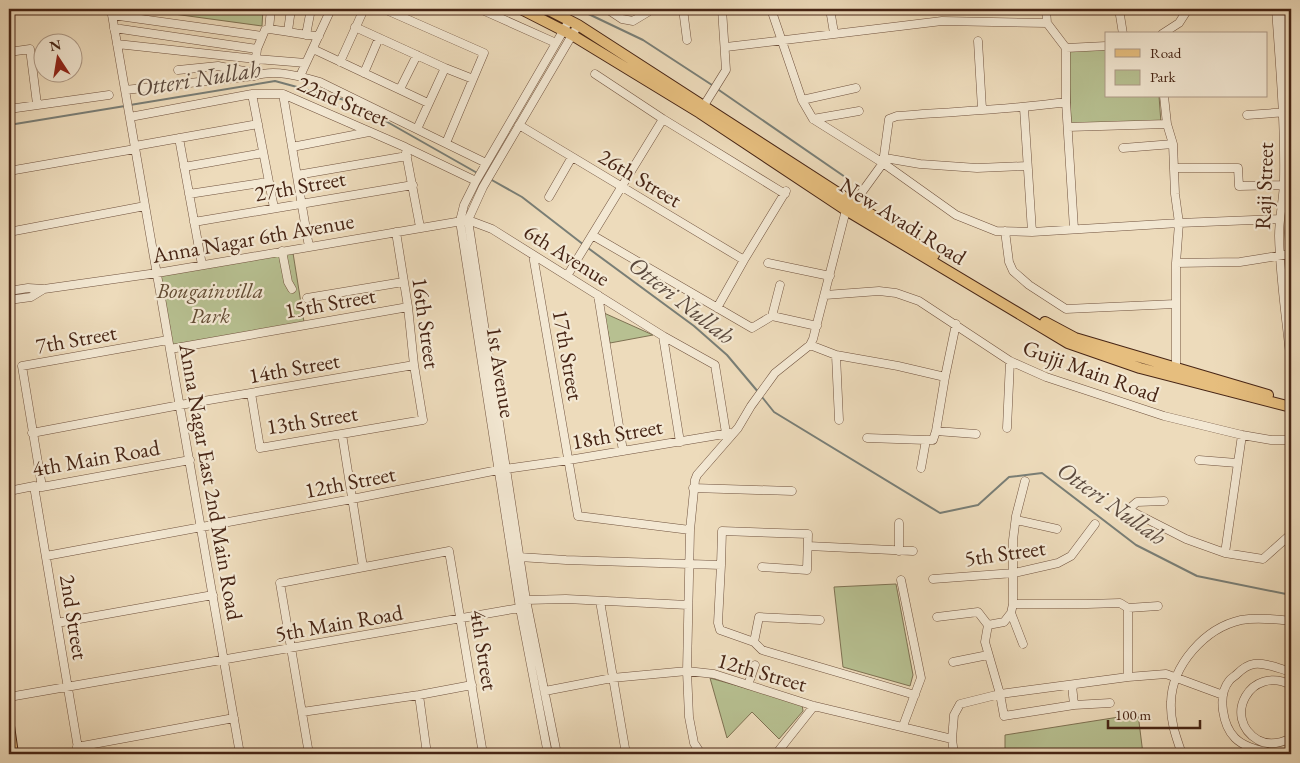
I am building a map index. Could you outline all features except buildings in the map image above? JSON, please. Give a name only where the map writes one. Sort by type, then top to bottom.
[{"type":"main road","name":"New Avadi Road","points":[[521,9],[568,33],[700,113],[1068,343],[1140,368],[1176,373],[1291,401]]},
{"type":"main road","name":"New Avadi Road","points":[[547,9],[574,23],[850,206]]},
{"type":"main road","name":"New Avadi Road","points":[[1176,373],[1291,408]]},
{"type":"main road","points":[[9,726],[13,754]]},
{"type":"street","points":[[268,29],[271,9]]},
{"type":"street","points":[[288,31],[291,9]]},
{"type":"street","points":[[306,35],[311,9]]},
{"type":"street","points":[[300,76],[331,9]]},
{"type":"street","points":[[340,62],[364,9]]},
{"type":"street","points":[[384,9],[484,53],[446,143]]},
{"type":"street","points":[[480,9],[556,44]]},
{"type":"street","points":[[607,9],[622,19],[634,21],[648,12],[648,9]]},
{"type":"street","points":[[683,9],[687,40]]},
{"type":"street","points":[[703,107],[726,70],[726,47],[722,9]]},
{"type":"street","points":[[771,9],[802,100],[812,119],[884,160],[956,215],[996,231],[1032,232],[1280,219]]},
{"type":"street","points":[[830,9],[834,33]]},
{"type":"street","points":[[1046,9],[1047,23],[1066,48],[1066,102],[1074,229]]},
{"type":"street","points":[[1119,9],[1123,32]]},
{"type":"street","points":[[1165,32],[1179,23],[1188,9]]},
{"type":"street","name":"Raji Street","points":[[1276,9],[1289,114]]},
{"type":"street","name":"Raji Street","points":[[1282,9],[1289,114],[1280,219],[1280,255],[1290,332],[1291,365]]},
{"type":"street","points":[[111,12],[262,36]]},
{"type":"street","name":"Anna Nagar East 2nd Main Road","points":[[111,12],[240,754]]},
{"type":"street","points":[[726,47],[942,21],[1047,23]]},
{"type":"street","name":"1st Avenue","points":[[464,221],[574,23]]},
{"type":"street","points":[[355,27],[473,79]]},
{"type":"street","points":[[114,28],[257,48]]},
{"type":"street","points":[[254,74],[257,48],[264,30],[288,31],[319,36]]},
{"type":"street","name":"1st Avenue","points":[[557,754],[545,691],[512,545],[464,221],[464,204],[478,176],[556,44],[568,33]]},
{"type":"street","points":[[364,73],[379,38]]},
{"type":"street","points":[[978,41],[982,109]]},
{"type":"street","points":[[117,44],[256,60],[306,63]]},
{"type":"street","points":[[1066,48],[1105,46]]},
{"type":"street","points":[[313,48],[428,103]]},
{"type":"street","points":[[9,52],[30,49],[37,104]]},
{"type":"street","points":[[400,90],[417,55]]},
{"type":"street","points":[[178,70],[218,66],[254,74]]},
{"type":"street","points":[[417,129],[445,68]]},
{"type":"street","points":[[125,90],[262,73],[300,76],[320,82],[486,163]]},
{"type":"street","points":[[595,74],[663,119],[786,192],[717,308]]},
{"type":"street","points":[[802,100],[856,88]]},
{"type":"street","points":[[252,94],[274,208]]},
{"type":"street","name":"22nd Street","points":[[128,109],[252,94],[283,94],[369,132],[478,176]]},
{"type":"street","points":[[283,94],[309,247]]},
{"type":"street","points":[[9,109],[109,95]]},
{"type":"street","points":[[1164,98],[1166,124],[1173,144],[1179,223],[1176,262],[1176,373]]},
{"type":"street","points":[[701,754],[694,743],[689,717],[687,671],[690,530],[693,488],[697,475],[769,380],[810,345],[850,206],[884,160],[887,122],[891,117],[982,109],[1024,108],[1066,102]]},
{"type":"street","points":[[1024,108],[1032,232]]},
{"type":"street","points":[[812,119],[859,111]]},
{"type":"street","points":[[1247,115],[1289,114]]},
{"type":"street","points":[[567,276],[663,119]]},
{"type":"street","points":[[9,171],[258,124]]},
{"type":"street","points":[[1068,127],[1166,124]]},
{"type":"street","name":"26th Street","points":[[518,125],[744,260]]},
{"type":"street","points":[[292,147],[369,132]]},
{"type":"street","points":[[179,138],[202,265]]},
{"type":"street","points":[[1123,148],[1173,144]]},
{"type":"street","points":[[405,147],[420,228]]},
{"type":"street","points":[[184,167],[263,153]]},
{"type":"street","points":[[297,175],[406,156]]},
{"type":"street","points":[[549,197],[572,158]]},
{"type":"street","points":[[884,160],[977,168],[1027,166]]},
{"type":"street","points":[[1174,168],[1238,168],[1240,186],[1284,185]]},
{"type":"street","name":"Raji Street","points":[[1291,168],[1288,234],[1291,265]]},
{"type":"street","points":[[189,194],[268,182]]},
{"type":"street","name":"27th Street","points":[[194,222],[413,185]]},
{"type":"street","points":[[9,232],[145,206]]},
{"type":"street","name":"Anna Nagar 6th Avenue","points":[[9,291],[28,288],[44,289],[157,273],[464,221]]},
{"type":"street","name":"6th Avenue","points":[[464,221],[492,229],[663,336],[715,365],[730,433]]},
{"type":"street","points":[[1005,231],[1009,262],[1013,271],[1029,285],[1066,309],[1176,304]]},
{"type":"street","name":"16th Street","points":[[396,232],[423,420]]},
{"type":"street","points":[[592,235],[752,328],[772,316],[817,326]]},
{"type":"street","points":[[282,251],[288,282],[292,290]]},
{"type":"street","points":[[1176,262],[1240,262],[1290,254]]},
{"type":"street","name":"17th Street","points":[[533,255],[578,516],[690,530]]},
{"type":"street","points":[[768,263],[830,276]]},
{"type":"street","points":[[307,298],[403,282]]},
{"type":"street","points":[[772,316],[780,285]]},
{"type":"street","name":"Anna Nagar 6th Avenue","points":[[9,300],[31,297],[44,289]]},
{"type":"street","name":"Gujji Main Road","points":[[825,295],[889,291],[919,301],[1010,361],[1046,377],[1159,414],[1242,435],[1271,440],[1291,440]]},
{"type":"street","points":[[598,295],[623,451]]},
{"type":"street","name":"15th Street","points":[[170,349],[408,307]]},
{"type":"street","points":[[867,438],[933,440],[956,324]]},
{"type":"street","points":[[663,336],[680,442]]},
{"type":"street","name":"7th Street","points":[[38,487],[22,366],[168,340]]},
{"type":"street","points":[[810,345],[836,355],[898,366],[944,377]]},
{"type":"street","points":[[836,355],[839,420]]},
{"type":"street","points":[[1007,428],[1010,361]]},
{"type":"street","name":"14th Street","points":[[32,433],[180,405],[414,365]]},
{"type":"street","name":"13th Street","points":[[251,393],[260,448],[423,420]]},
{"type":"street","points":[[936,431],[976,434]]},
{"type":"street","name":"18th Street","points":[[502,470],[730,433]]},
{"type":"street","points":[[309,754],[280,583],[362,567],[342,434]]},
{"type":"street","points":[[1225,553],[1242,435]]},
{"type":"street","points":[[921,468],[926,440]]},
{"type":"street","name":"4th Main Road","points":[[9,491],[190,460]]},
{"type":"street","points":[[1199,460],[1237,463]]},
{"type":"street","name":"1st Avenue","points":[[502,470],[519,557],[548,754]]},
{"type":"street","name":"12th Street","points":[[201,527],[502,470]]},
{"type":"street","points":[[988,625],[1004,622],[1011,613],[1014,573],[1013,540],[1024,481]]},
{"type":"street","name":"2nd Street","points":[[38,487],[46,556],[78,750]]},
{"type":"street","points":[[693,488],[792,491]]},
{"type":"street","points":[[1164,501],[1136,502],[1130,508],[1133,512],[1186,539],[1225,553],[1263,558],[1291,534]]},
{"type":"street","points":[[1016,520],[1057,529]]},
{"type":"street","points":[[899,550],[900,523]]},
{"type":"street","name":"5th Street","points":[[933,579],[1014,573],[1058,563],[1071,556],[1094,524]]},
{"type":"street","points":[[46,556],[201,527]]},
{"type":"street","points":[[762,567],[807,570],[808,534],[722,530],[718,627],[754,642],[762,650],[915,695]]},
{"type":"street","points":[[808,546],[912,552]]},
{"type":"street","name":"4th Street","points":[[362,567],[449,551],[483,754]]},
{"type":"street","points":[[519,557],[721,565]]},
{"type":"street","points":[[901,580],[921,678],[903,726]]},
{"type":"street","points":[[57,623],[213,595]]},
{"type":"street","points":[[600,601],[626,754]]},
{"type":"street","name":"5th Main Road","points":[[9,697],[461,619],[525,605],[600,601],[688,605]]},
{"type":"street","points":[[1013,604],[1120,603],[1128,608],[1158,606]]},
{"type":"street","points":[[1128,608],[1128,677]]},
{"type":"street","points":[[938,617],[978,612],[988,625],[985,642],[1000,694],[1004,716],[1074,705],[1110,703]]},
{"type":"street","points":[[1011,613],[1023,644]]},
{"type":"street","points":[[754,642],[759,617],[820,620]]},
{"type":"street","points":[[1182,754],[1173,728],[1171,701],[1175,678],[1190,653],[1210,634],[1241,620],[1273,618],[1291,621]]},
{"type":"street","points":[[953,662],[988,655]]},
{"type":"street","points":[[1274,754],[1246,746],[1235,738],[1227,725],[1223,710],[1223,695],[1228,682],[1242,670],[1254,664],[1271,666],[1291,672]]},
{"type":"street","points":[[748,685],[755,665]]},
{"type":"street","name":"12th Street","points":[[545,691],[612,678],[687,671],[714,674],[814,706],[952,739]]},
{"type":"street","points":[[954,754],[952,739],[954,715],[960,704],[1000,694],[1128,677],[1166,674],[1223,695]]},
{"type":"street","points":[[1291,685],[1281,681],[1261,682],[1245,696],[1241,717],[1245,727],[1252,736],[1261,742],[1282,743],[1291,738]]},
{"type":"street","points":[[1072,684],[1074,705]]},
{"type":"street","points":[[302,712],[419,695],[472,685]]},
{"type":"street","points":[[416,754],[427,753],[419,695]]},
{"type":"street","points":[[776,754],[814,706]]},
{"type":"street","points":[[78,750],[234,718]]},
{"type":"green space","points":[[137,9],[263,9],[262,26]]},
{"type":"green space","points":[[1105,48],[1105,98],[1159,98],[1161,123],[1071,125],[1068,49]]},
{"type":"green space","name":"Bougainvilla Park","points":[[293,253],[304,322],[172,346],[160,276]]},
{"type":"green space","points":[[604,313],[653,335],[610,343]]},
{"type":"green space","points":[[896,584],[913,675],[910,686],[843,667],[834,587]]},
{"type":"green space","points":[[710,678],[802,704],[803,711],[779,739],[752,712],[727,738]]},
{"type":"green space","points":[[1138,714],[1143,754],[1005,754],[1005,735]]},
{"type":"waterway","points":[[578,9],[643,40],[712,85]]},
{"type":"waterway","name":"Otteri Nullah","points":[[130,105],[275,81],[352,102],[479,174]]},
{"type":"waterway","points":[[716,88],[848,179]]},
{"type":"waterway","name":"Otteri Nullah","points":[[9,125],[125,106]]},
{"type":"waterway","name":"Otteri Nullah","points":[[490,179],[522,197],[584,245]]},
{"type":"waterway","name":"Otteri Nullah","points":[[588,248],[694,326],[727,355],[759,393]]},
{"type":"waterway","name":"Otteri Nullah","points":[[762,397],[774,412],[940,513],[978,505],[1009,477],[1042,473],[1136,545],[1197,576],[1291,595]]}]
